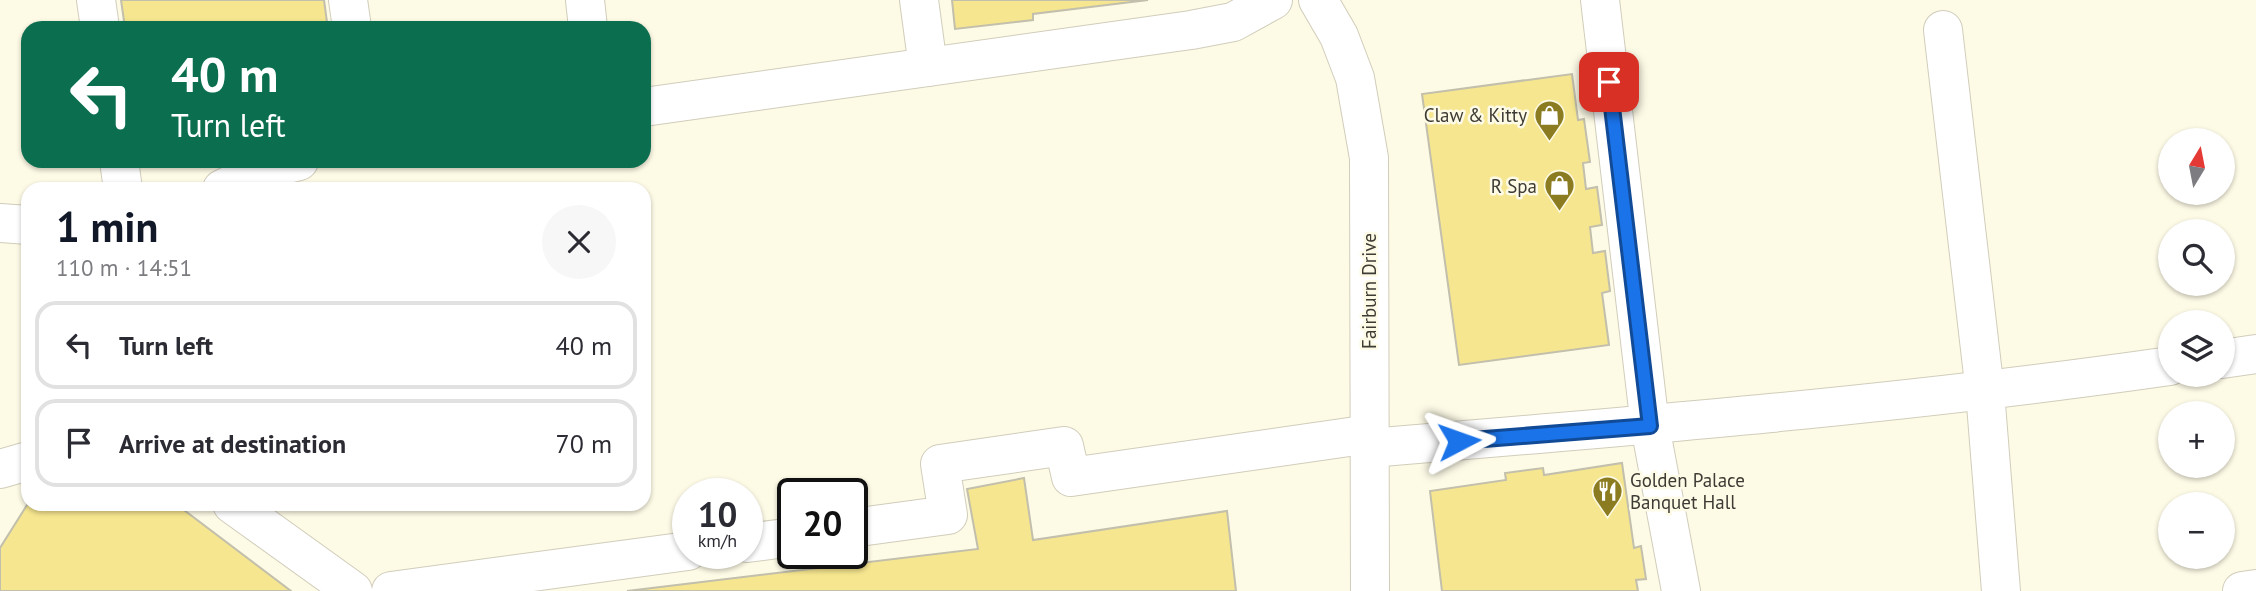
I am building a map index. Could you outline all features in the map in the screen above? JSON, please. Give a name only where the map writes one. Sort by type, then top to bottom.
[{"type":"street","points":[[96,0],[99,21]]},
{"type":"street","points":[[348,0],[351,21]]},
{"type":"street","points":[[585,0],[587,21]]},
{"type":"street","points":[[919,0],[928,67]]},
{"type":"street","points":[[651,106],[928,67],[1201,15],[1233,23],[1273,0]]},
{"type":"street","name":"Fairburn Drive","points":[[1318,0],[1339,36],[1355,78],[1369,158],[1370,591]]},
{"type":"street","points":[[1600,0],[1650,426],[1681,591]]},
{"type":"street","points":[[1943,30],[1985,392],[2001,591]]},
{"type":"street","points":[[237,182],[274,168]]},
{"type":"street","points":[[0,223],[21,224]]},
{"type":"street","points":[[2235,357],[2256,354]]},
{"type":"street","points":[[868,526],[948,515],[940,464],[1064,446],[1071,477],[1370,441],[1650,426],[1985,392],[2158,368]]},
{"type":"street","points":[[0,469],[21,463]]},
{"type":"street","points":[[242,511],[353,591]]},
{"type":"street","points":[[391,591],[672,553]]},
{"type":"street","points":[[2242,591],[2256,589]]},
{"type":"building","points":[[121,0],[324,0],[327,21],[124,21]]},
{"type":"building","points":[[952,0],[1148,0],[1033,14],[1033,20],[955,29]]},
{"type":"building","points":[[1572,74],[1578,120],[1584,119],[1590,162],[1583,163],[1586,189],[1597,187],[1602,225],[1590,227],[1593,253],[1605,251],[1610,291],[1602,293],[1609,345],[1459,365],[1422,94]]},
{"type":"building","points":[[1622,463],[1634,548],[1641,546],[1646,579],[1636,580],[1638,591],[1442,591],[1430,491],[1506,480],[1505,473],[1543,468],[1544,475]]},
{"type":"building","points":[[1024,478],[1033,540],[1227,511],[1236,591],[627,591],[811,569],[868,569],[868,562],[978,549],[967,489]]},
{"type":"building","points":[[23,511],[185,511],[291,591],[0,591],[0,548]]},
{"type":"place","name":"Claw & Kitty","points":[[1550,142]]},
{"type":"place","name":"R Spa","points":[[1560,213]]},
{"type":"place","name":"Golden Palace Banquet Hall","points":[[1607,518]]},
{"type":"route","points":[[1459,441],[1650,426],[1609,82]]}]
